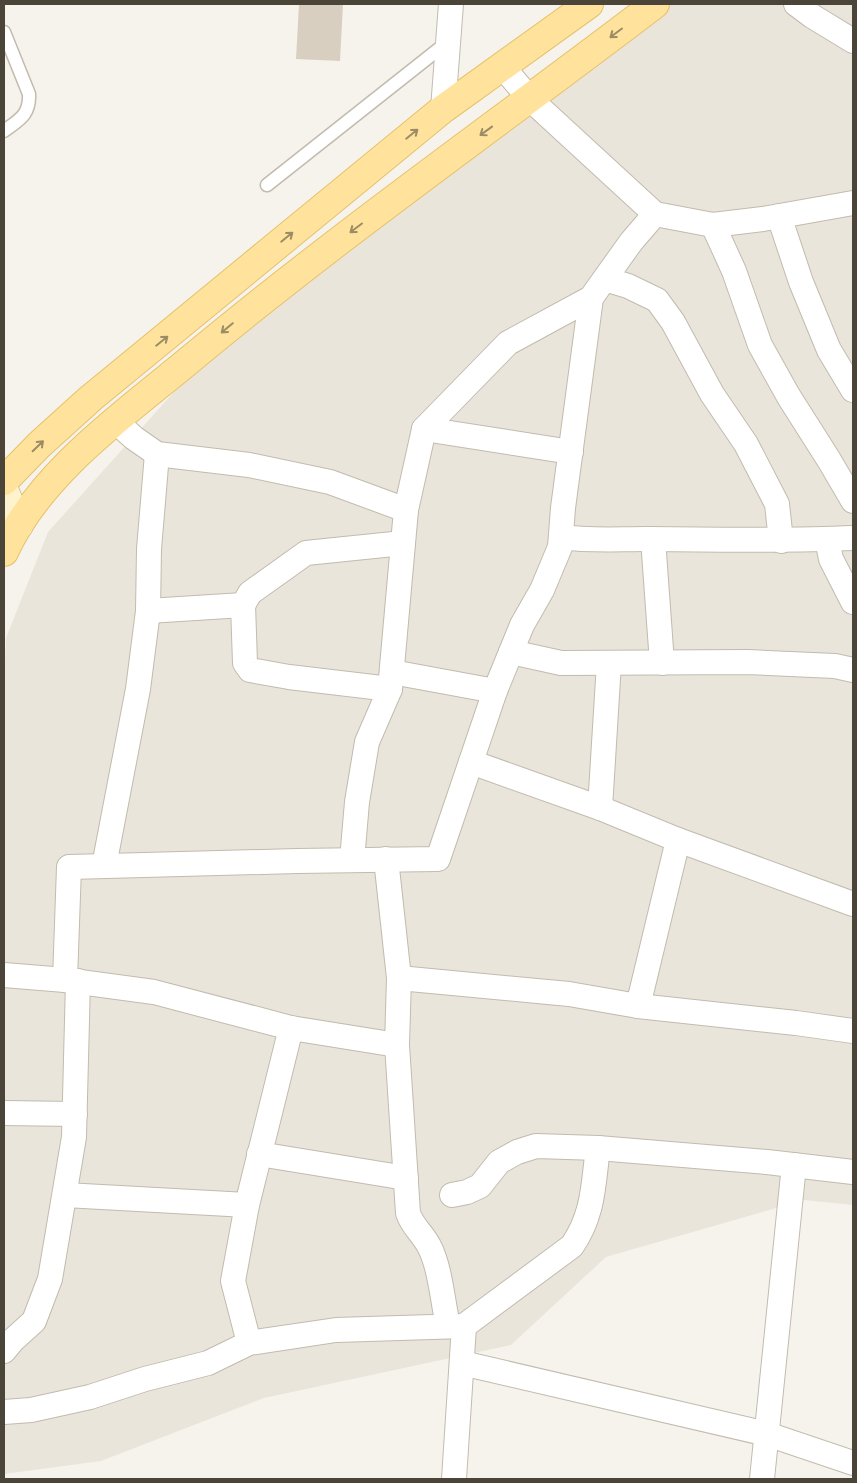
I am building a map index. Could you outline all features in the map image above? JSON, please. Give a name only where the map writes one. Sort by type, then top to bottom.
[{"type":"main road","points":[[4,481],[39,445],[91,398],[443,109],[589,4]]},
{"type":"main road","points":[[4,552],[18,525],[61,469],[115,421],[260,301],[445,160],[530,99],[655,4]]},
{"type":"street","points":[[443,109],[451,4]]},
{"type":"street","points":[[796,4],[853,41]]},
{"type":"street","points":[[502,66],[530,99],[655,214],[713,225],[853,203]]},
{"type":"street","points":[[352,860],[357,802],[367,742],[391,681],[406,510],[424,429],[508,343],[591,298],[631,242],[655,214]]},
{"type":"street","points":[[779,216],[801,282],[829,350],[853,390]]},
{"type":"street","points":[[713,225],[734,271],[760,345],[789,397],[853,500]]},
{"type":"street","points":[[604,279],[628,286],[656,300],[673,322],[712,394],[746,444],[777,504],[781,541]]},
{"type":"street","points":[[4,1351],[34,1321],[50,1279],[74,1137],[69,867],[438,859],[495,691],[522,625],[542,590],[560,547],[563,508],[572,452],[591,298]]},
{"type":"street","points":[[115,421],[134,438],[157,454],[249,465],[330,482],[406,510]]},
{"type":"street","points":[[424,429],[572,452]]},
{"type":"street","points":[[104,866],[138,689],[148,611],[149,549],[157,454]]},
{"type":"street","points":[[4,490],[18,525]]},
{"type":"street","points":[[561,537],[586,540],[781,541],[853,538]]},
{"type":"street","points":[[653,539],[662,663]]},
{"type":"street","points":[[827,539],[831,559],[853,602]]},
{"type":"street","points":[[403,543],[306,553],[250,593],[243,606],[245,662],[250,670],[289,677],[391,681],[495,691]]},
{"type":"street","points":[[148,611],[243,606]]},
{"type":"street","points":[[511,652],[561,663],[748,662],[835,666],[853,670]]},
{"type":"street","points":[[600,808],[609,663]]},
{"type":"street","points":[[470,762],[600,808],[678,840],[853,904]]},
{"type":"street","points":[[638,1006],[678,840]]},
{"type":"street","points":[[386,859],[400,978],[397,1045],[408,1213],[410,1219],[429,1246],[434,1259],[456,1326],[462,1363],[454,1479]]},
{"type":"street","points":[[4,975],[71,981],[154,992],[291,1028],[397,1045]]},
{"type":"street","points":[[400,978],[569,994],[638,1006],[853,1031]]},
{"type":"street","points":[[249,1343],[233,1281],[247,1205],[291,1028]]},
{"type":"street","points":[[4,1113],[75,1114]]},
{"type":"street","points":[[452,1195],[467,1192],[480,1186],[499,1162],[517,1152],[536,1146],[598,1148],[853,1172]]},
{"type":"street","points":[[4,1412],[31,1410],[90,1397],[145,1379],[208,1363],[249,1343],[336,1330],[456,1326],[572,1246],[582,1232],[589,1213],[598,1148]]},
{"type":"street","points":[[259,1154],[406,1178]]},
{"type":"street","points":[[762,1479],[794,1165]]},
{"type":"street","points":[[65,1195],[247,1205]]},
{"type":"street","points":[[462,1363],[766,1434],[853,1463]]},
{"type":"lane","points":[[4,32],[29,94],[30,104],[27,112],[20,120],[4,131]]},
{"type":"lane","points":[[267,185],[449,41]]},
{"type":"shaded area","points":[[659,4],[853,4],[853,1205],[804,1200],[606,1257],[511,1345],[264,1398],[101,1461],[4,1474],[4,692],[6,638],[48,532],[182,383]]},
{"type":"building","points":[[299,4],[343,4],[340,61],[296,59]]}]
